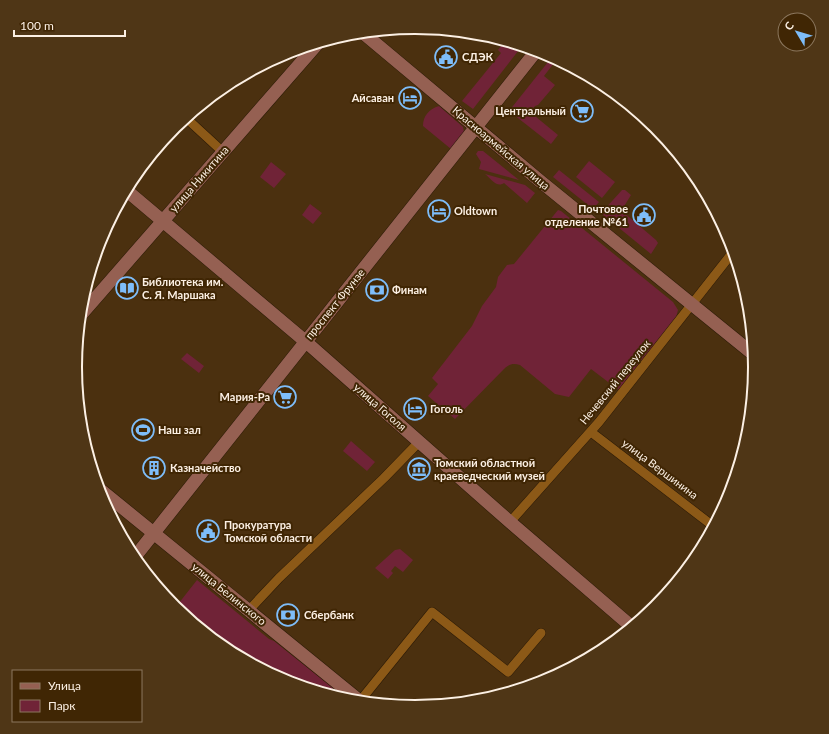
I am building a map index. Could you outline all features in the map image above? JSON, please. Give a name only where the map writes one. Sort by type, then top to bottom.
[{"type":"street","name":"Красноармейская улица","points":[[368,37],[747,349]]},
{"type":"street","name":"улица Никитина","points":[[87,308],[312,50]]},
{"type":"street","name":"проспект Фрунзе","points":[[138,553],[533,56]]},
{"type":"street","points":[[190,122],[223,152]]},
{"type":"street","name":"улица Гоголя","points":[[130,194],[305,341],[510,522],[628,622]]},
{"type":"street","name":"Нечевский переулок","points":[[510,522],[591,432],[729,257]]},
{"type":"street","name":"улица Вершинина","points":[[591,432],[709,523]]},
{"type":"street","points":[[249,610],[279,578],[384,478],[419,442]]},
{"type":"street","name":"улица Белинского","points":[[107,495],[350,694]]},
{"type":"street","points":[[365,696],[432,612],[508,672],[541,633]]},
{"type":"green space","points":[[502,45],[518,51],[473,109],[462,101],[501,53],[498,50]]},
{"type":"green space","points":[[548,62],[553,64],[544,76],[555,85],[530,112],[558,135],[551,144],[509,111]]},
{"type":"green space","points":[[439,106],[463,127],[464,132],[451,149],[423,126],[427,113]]},
{"type":"green space","points":[[478,151],[483,151],[519,180],[479,169],[481,162],[476,154]]},
{"type":"green space","points":[[589,161],[615,182],[602,198],[576,177]]},
{"type":"green space","points":[[271,162],[286,174],[274,188],[260,177]]},
{"type":"green space","points":[[559,170],[599,202],[593,209],[553,177]]},
{"type":"green space","points":[[485,174],[525,185],[535,193],[527,203],[504,183],[496,184]]},
{"type":"green space","points":[[622,190],[625,190],[631,195],[623,208],[623,212],[658,243],[651,254],[602,214]]},
{"type":"green space","points":[[310,204],[322,213],[313,224],[302,215]]},
{"type":"green space","points":[[558,210],[673,302],[678,310],[675,321],[620,391],[591,369],[569,397],[555,394],[520,365],[511,364],[504,369],[455,419],[428,396],[438,384],[432,378],[472,326],[482,306],[496,287],[498,277],[507,265],[514,264]]},
{"type":"green space","points":[[187,353],[204,366],[199,373],[181,359]]},
{"type":"green space","points":[[351,441],[375,462],[367,471],[343,451]]},
{"type":"green space","points":[[400,549],[413,560],[403,572],[395,566],[391,571],[393,573],[388,579],[375,568],[395,550]]},
{"type":"green space","points":[[197,580],[269,639],[274,641],[336,691],[287,675],[267,666],[229,644],[179,602]]},
{"type":"place","name":"СДЭК","points":[[446,57]]},
{"type":"place","name":"Айсаван","points":[[410,98]]},
{"type":"place","name":"Центральный","points":[[582,111]]},
{"type":"place","name":"Oldtown","points":[[439,211]]},
{"type":"place","name":"Почтовое отделение №61","points":[[644,215]]},
{"type":"place","name":"Библиотека им. С. Я. Маршака","points":[[127,288]]},
{"type":"place","name":"Финам","points":[[377,290]]},
{"type":"place","name":"Мария-Ра","points":[[285,397]]},
{"type":"place","name":"Гоголь","points":[[415,409]]},
{"type":"place","name":"Наш зал","points":[[143,430]]},
{"type":"place","name":"Казначейство","points":[[154,468]]},
{"type":"place","name":"Томский областной краеведческий музей","points":[[419,469]]},
{"type":"place","name":"Прокуратура Томской области","points":[[208,531]]},
{"type":"place","name":"Сбербанк","points":[[288,615]]}]
